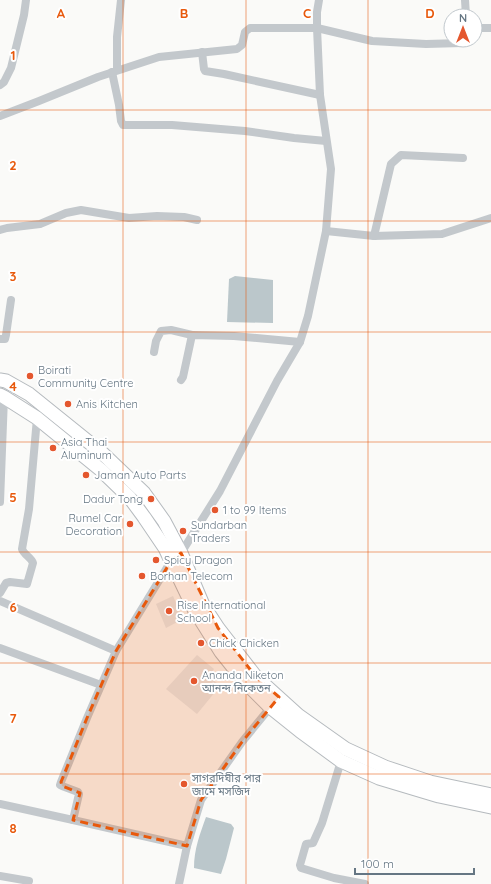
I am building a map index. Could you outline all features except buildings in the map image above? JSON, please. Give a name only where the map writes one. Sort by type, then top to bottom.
[{"type":"main road","points":[[0,380],[6,381],[28,394],[101,452],[144,493],[164,521],[176,557],[203,605],[218,628],[274,702],[305,735],[341,761],[379,778],[439,796],[491,807]]},
{"type":"main road","points":[[2,396],[37,418],[102,470],[130,498],[165,548],[176,557]]},
{"type":"main road","points":[[274,702],[298,715],[346,749],[385,767],[430,782],[491,794]]},
{"type":"street","points":[[0,85],[4,82],[11,68],[24,16],[26,0]]},
{"type":"street","points":[[121,0],[115,71],[120,121],[123,124],[172,125],[326,140]]},
{"type":"street","points":[[73,820],[79,794],[78,792],[60,784],[116,651],[220,491],[277,381],[300,342],[308,316],[326,231],[331,169],[320,94],[317,12],[320,0]]},
{"type":"street","points":[[0,116],[115,71],[159,57],[237,49],[242,45],[244,32],[250,28],[317,28],[372,41],[443,44]]},
{"type":"street","points":[[202,52],[205,71],[320,94]]},
{"type":"street","points":[[374,236],[391,164],[401,155],[463,158]]},
{"type":"street","points":[[0,230],[40,224],[81,210],[129,218],[184,216],[197,220]]},
{"type":"street","points":[[326,231],[374,236],[442,234],[491,218]]},
{"type":"street","points":[[0,339],[5,339],[11,300]]},
{"type":"street","points":[[154,352],[156,341],[162,331],[171,330],[192,335],[234,336],[300,342]]},
{"type":"street","points":[[181,380],[183,377],[192,335]]},
{"type":"street","points":[[0,502],[2,396]]},
{"type":"street","points":[[0,593],[6,583],[27,584],[33,563],[32,560],[23,553],[22,549],[29,509],[37,418]]},
{"type":"street","points":[[0,601],[116,651]]},
{"type":"street","points":[[0,648],[101,685]]},
{"type":"street","points":[[179,884],[187,846],[200,800],[242,742],[274,702]]},
{"type":"street","points":[[341,761],[322,823],[313,843],[306,844],[300,865],[301,868],[333,881],[365,884]]},
{"type":"street","points":[[0,804],[187,846]]},
{"type":"street","points":[[0,876],[29,881]]},
{"type":"highlighted area","points":[[181,553],[218,628],[256,677],[279,697],[242,742],[201,800],[187,846],[73,820],[80,793],[62,786],[61,782],[87,718],[116,651],[171,561]]},
{"type":"shaded area","points":[[235,276],[273,280],[273,323],[227,322],[229,279]]},
{"type":"shaded area","name":"Rise International School","points":[[173,596],[183,619],[166,628],[156,604]]},
{"type":"shaded area","name":"Ananda Niketon আনন্দ নিকেতন","points":[[197,655],[214,669],[209,676],[220,686],[197,714],[166,689]]},
{"type":"shaded area","points":[[206,817],[231,824],[234,828],[221,874],[194,868],[196,848]]},
{"type":"place","name":"Boirati Community Centre","points":[[30,376]]},
{"type":"place","name":"Anis Kitchen","points":[[68,404]]},
{"type":"place","name":"Asia Thai Aluminum","points":[[53,448]]},
{"type":"place","name":"Jaman Auto Parts","points":[[86,475]]},
{"type":"place","name":"Dadur Tong","points":[[151,499]]},
{"type":"place","name":"1 to 99 Items","points":[[215,510]]},
{"type":"place","name":"Rumel Car Decoration","points":[[130,524]]},
{"type":"place","name":"Sundarban Traders","points":[[183,531]]},
{"type":"place","name":"Spicy Dragon","points":[[156,560]]},
{"type":"place","name":"Borhan Telecom","points":[[142,576]]},
{"type":"place","name":"Rise International School","points":[[169,611]]},
{"type":"place","name":"Chick Chicken","points":[[201,643]]},
{"type":"place","name":"Ananda Niketon আনন্দ নিকেতন","points":[[194,681]]},
{"type":"place","name":"সাগরদিঘীর পার জামে মসজিদ","points":[[184,784]]}]
